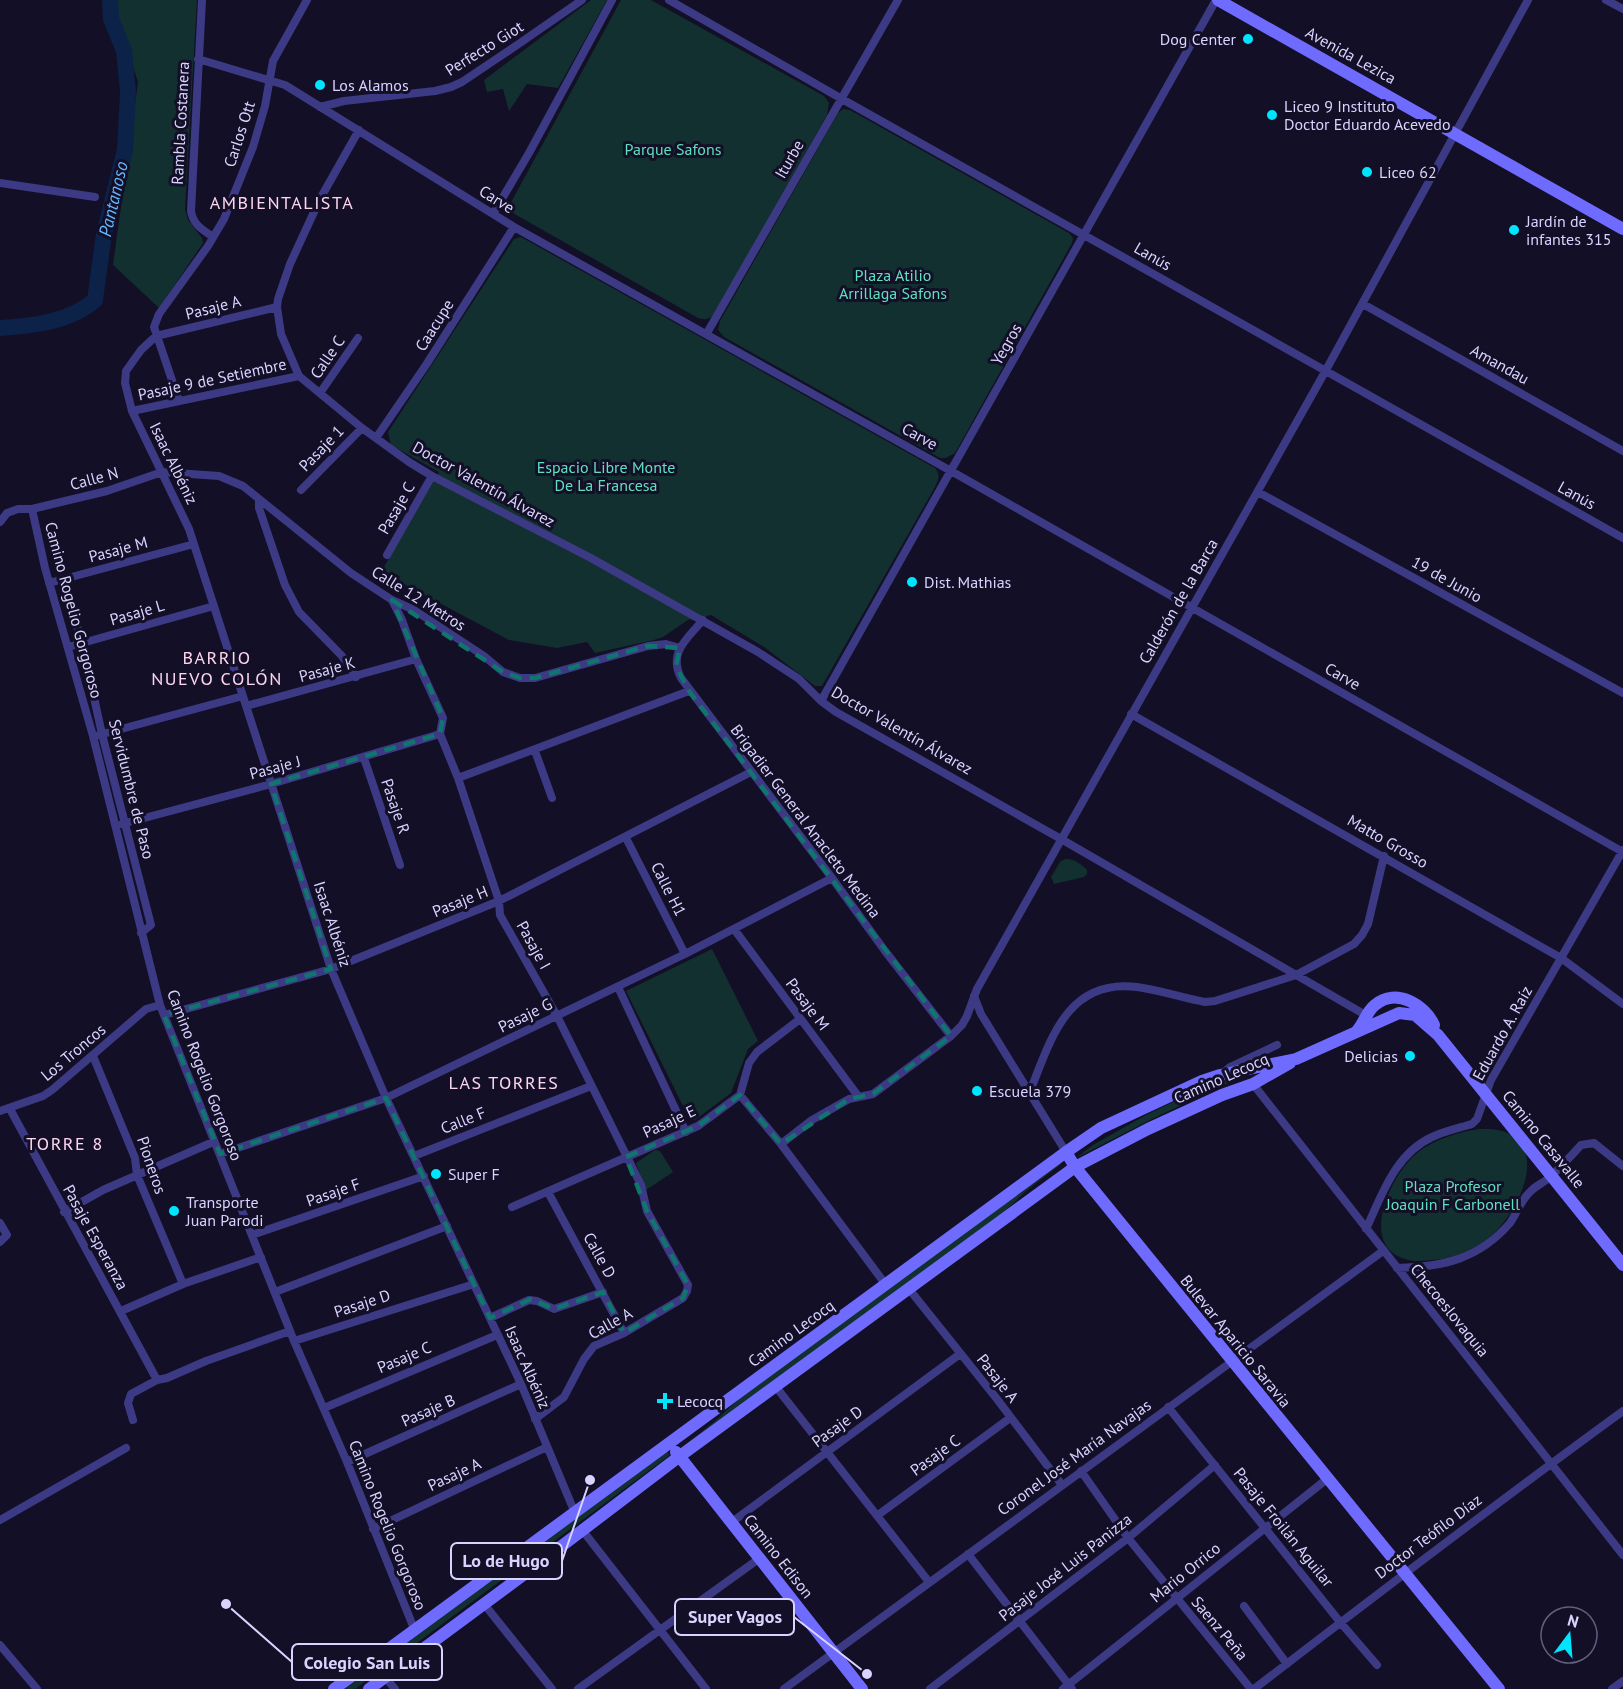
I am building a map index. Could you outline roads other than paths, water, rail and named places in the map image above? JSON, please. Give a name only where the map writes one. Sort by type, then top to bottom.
[{"type":"street","name":"Rambla Costanera","points":[[202,0],[191,211],[195,224],[213,237]]},
{"type":"street","name":"Carlos Ott","points":[[156,336],[154,327],[159,314],[224,219],[253,147],[265,106],[273,61],[307,0]]},
{"type":"street","name":"Perfecto Giot","points":[[320,106],[451,87],[520,44],[582,0]]},
{"type":"street","points":[[494,214],[612,0]]},
{"type":"street","name":"Lanús","points":[[669,0],[1623,538]]},
{"type":"street","name":"Iturbe","points":[[707,333],[898,0]]},
{"type":"street","name":"Avenida Lezica","points":[[1217,0],[1623,229]]},
{"type":"street","name":"Yegros","points":[[821,701],[1217,0]]},
{"type":"street","name":"Calderón de la Barca","points":[[780,1144],[812,1120],[849,1099],[873,1094],[951,1036],[962,1025],[974,996],[1363,304],[1528,0]]},
{"type":"street","points":[[1606,0],[1623,9]]},
{"type":"street","name":"Carve","points":[[198,59],[285,85],[514,227],[707,333],[1623,852]]},
{"type":"street","points":[[299,376],[286,349],[277,306],[288,269],[315,210],[359,130]]},
{"type":"street","points":[[0,183],[95,197]]},
{"type":"street","name":"Caacupe","points":[[376,438],[426,365],[514,227]]},
{"type":"street","name":"Amandau","points":[[1363,304],[1623,451]]},
{"type":"street","name":"Pasaje A","points":[[156,336],[277,306]]},
{"type":"street","points":[[156,336],[179,401]]},
{"type":"street","name":"Isaac Albéniz","points":[[156,336],[136,355],[126,371],[125,383],[132,411],[189,529],[331,969],[386,1098],[521,1384],[575,1513]]},
{"type":"street","name":"Calle C","points":[[320,393],[358,338]]},
{"type":"street","name":"Doctor Valentín Álvarez","points":[[299,376],[362,428],[432,476],[589,557],[781,665],[836,712],[1061,839],[1371,1020]]},
{"type":"street","name":"Pasaje 9 de Setiembre","points":[[132,411],[299,376]]},
{"type":"street","name":"Pasaje 1","points":[[301,490],[362,428]]},
{"type":"street","name":"Calle 12 Metros","points":[[162,472],[219,476],[243,486],[323,552],[392,600],[414,610],[484,656],[503,672],[520,678],[535,678],[648,646],[666,644],[680,648]]},
{"type":"street","name":"Calle N","points":[[0,522],[7,513],[18,509],[32,509],[107,491],[162,472]]},
{"type":"street","name":"Pasaje C","points":[[387,555],[432,476]]},
{"type":"street","name":"19 de Junio","points":[[1257,492],[1623,693]]},
{"type":"street","points":[[259,500],[259,508],[291,598],[299,612],[342,656],[356,677]]},
{"type":"street","name":"Camino Rogelio Gorgoroso","points":[[32,509],[49,583],[93,736],[160,1005],[294,1341],[347,1462],[415,1631]]},
{"type":"street","name":"Pasaje M","points":[[49,583],[194,544]]},
{"type":"street","name":"Servidumbre de Paso","points":[[63,579],[82,643],[102,734],[151,925],[141,933]]},
{"type":"street","name":"Pasaje I","points":[[392,600],[443,718],[441,734],[499,901],[500,915],[557,1016],[641,1185],[647,1211],[688,1285],[687,1292]]},
{"type":"street","name":"Pasaje L","points":[[68,647],[214,606]]},
{"type":"street","points":[[680,648],[703,620]]},
{"type":"street","name":"Brigadier General Anacleto Medina","points":[[680,648],[676,666],[689,692],[951,1036]]},
{"type":"street","name":"Pasaje K","points":[[246,706],[416,659]]},
{"type":"street","points":[[458,778],[689,692]]},
{"type":"street","points":[[93,736],[243,696]]},
{"type":"street","name":"Matto Grosso","points":[[1131,714],[1561,958],[1623,1004]]},
{"type":"street","name":"Pasaje J","points":[[116,826],[364,758],[441,734]]},
{"type":"street","points":[[535,751],[552,798]]},
{"type":"street","name":"Pasaje R","points":[[364,758],[400,865]]},
{"type":"street","name":"Pasaje H","points":[[164,1015],[331,969],[499,901],[751,772]]},
{"type":"street","name":"Calle H1","points":[[626,838],[685,954]]},
{"type":"street","name":"Eduardo A. Raíz","points":[[1366,1229],[1385,1187],[1406,1156],[1431,1137],[1473,1124],[1480,1113],[1491,1080],[1623,852]]},
{"type":"street","points":[[1029,1094],[1060,1020],[1084,997],[1101,990],[1137,987],[1205,1002],[1215,1001],[1296,975],[1354,944],[1368,924],[1383,856]]},
{"type":"street","name":"Pasaje G","points":[[220,1154],[386,1098],[685,954],[832,878]]},
{"type":"street","name":"Pasaje M","points":[[734,929],[858,1096]]},
{"type":"street","points":[[618,987],[686,1132]]},
{"type":"street","name":"Bulevar Aparicio Saravia","points":[[974,996],[981,1014],[1075,1167],[1498,1689]]},
{"type":"street","name":"Camino Lecocq","points":[[334,1689],[1066,1152],[1110,1124],[1202,1081],[1296,1059],[1356,1032],[1371,1020],[1374,1005],[1389,999],[1404,999],[1415,1003],[1433,1022],[1438,1035]]},
{"type":"street","name":"Los Troncos","points":[[0,1111],[43,1096],[146,1010],[160,1005]]},
{"type":"street","points":[[1371,1020],[1407,1013],[1420,1018],[1438,1035]]},
{"type":"street","points":[[800,1019],[757,1052],[749,1063],[740,1095],[780,1144],[886,1285]]},
{"type":"street","name":"Camino Casavalle","points":[[1438,1035],[1623,1265]]},
{"type":"street","points":[[1220,1075],[1230,1067],[1277,1045]]},
{"type":"street","name":"Pioneros","points":[[93,1056],[135,1158],[136,1174],[183,1284]]},
{"type":"street","name":"Camino Lecocq","points":[[369,1689],[583,1531],[680,1456],[1075,1167],[1148,1128],[1222,1095],[1253,1084],[1286,1067],[1296,1059]]},
{"type":"street","name":"Checoeslovaquia","points":[[1253,1084],[1623,1555]]},
{"type":"street","name":"Calle F","points":[[414,1156],[591,1086]]},
{"type":"street","name":"Pasaje E","points":[[512,1207],[686,1132],[698,1126],[740,1095]]},
{"type":"street","name":"Pasaje Esperanza","points":[[10,1109],[64,1212],[121,1311],[146,1364],[157,1380]]},
{"type":"street","points":[[64,1212],[136,1174],[213,1142]]},
{"type":"street","points":[[1397,1268],[1421,1268],[1453,1262],[1476,1252],[1496,1238],[1511,1222],[1528,1193],[1552,1176],[1581,1145],[1594,1143],[1623,1166]]},
{"type":"street","name":"Pasaje F","points":[[252,1235],[424,1176]]},
{"type":"street","name":"Calle D","points":[[548,1192],[624,1333]]},
{"type":"street","points":[[0,1223],[7,1235],[0,1242]]},
{"type":"street","points":[[275,1292],[447,1226]]},
{"type":"street","name":"Coronel José María Navajas","points":[[784,1689],[1383,1251]]},
{"type":"street","points":[[121,1311],[183,1284],[261,1257]]},
{"type":"street","name":"Pasaje D","points":[[294,1341],[474,1284]]},
{"type":"street","name":"Pasaje A","points":[[909,1289],[1062,1485]]},
{"type":"street","points":[[490,1318],[529,1300],[554,1309],[603,1292]]},
{"type":"street","name":"Calle A","points":[[535,1419],[564,1397],[584,1359],[594,1346],[624,1333],[683,1298],[687,1292]]},
{"type":"street","points":[[133,1420],[128,1398],[131,1394],[157,1380],[290,1331]]},
{"type":"street","name":"Pasaje C","points":[[324,1408],[497,1335]]},
{"type":"street","name":"Pasaje D","points":[[732,1522],[960,1354]]},
{"type":"street","name":"Pasaje B","points":[[347,1462],[521,1384]]},
{"type":"street","points":[[776,1387],[929,1582]]},
{"type":"street","name":"Pasaje Froilán Aguilar","points":[[1168,1407],[1377,1665]]},
{"type":"street","name":"Doctor Teófilo Díaz","points":[[1252,1689],[1404,1573],[1623,1412]]},
{"type":"street","name":"Pasaje C","points":[[878,1515],[1011,1419]]},
{"type":"street","name":"Camino Edison","points":[[669,1443],[862,1689]]},
{"type":"street","name":"Pasaje A","points":[[373,1529],[547,1447]]},
{"type":"street","points":[[0,1520],[126,1448]]},
{"type":"street","name":"Pasaje José Luis Panizza","points":[[930,1689],[1128,1538],[1215,1465]]},
{"type":"street","name":"Saenz Peña","points":[[1081,1471],[1128,1538],[1252,1689]]},
{"type":"street","name":"Mario Orrico","points":[[1067,1688],[1176,1598],[1327,1479]]},
{"type":"street","points":[[583,1531],[706,1689]]},
{"type":"street","points":[[968,1554],[1020,1621],[1067,1688]]},
{"type":"street","points":[[578,1689],[760,1558]]},
{"type":"street","points":[[484,1604],[552,1689]]},
{"type":"street","points":[[1244,1606],[1287,1664]]},
{"type":"street","points":[[0,1645],[37,1689]]},
{"type":"street","points":[[385,1677],[395,1689]]},
{"type":"street","points":[[1612,1689],[1623,1681]]},
{"type":"waterway","name":"Pantanoso","points":[[0,328],[50,322],[74,313],[95,300],[104,234],[125,150],[128,92],[124,51],[111,19],[110,0]]},
{"type":"place","name":"Dog Center","points":[[1248,39]]},
{"type":"place","name":"Los Alamos","points":[[320,85]]},
{"type":"place","name":"Liceo 9 Instituto Doctor Eduardo Acevedo","points":[[1272,115]]},
{"type":"place","name":"Liceo 62","points":[[1367,172]]},
{"type":"place","name":"Jardín de infantes 315","points":[[1514,230]]},
{"type":"place","name":"Dist. Mathias","points":[[912,582]]},
{"type":"place","name":"Delicias","points":[[1410,1056]]},
{"type":"place","name":"Escuela 379","points":[[977,1091]]},
{"type":"place","name":"Super F","points":[[436,1174]]},
{"type":"place","name":"Transporte Juan Parodi","points":[[174,1211]]},
{"type":"place","name":"Lecocq","points":[[665,1401]]},
{"type":"place","name":"Lo de Hugo","points":[[590,1480]]},
{"type":"place","name":"Colegio San Luis","points":[[226,1604]]},
{"type":"place","name":"Super Vagos","points":[[867,1674]]},
{"type":"district","name":"AMBIENTALISTA","points":[[282,202]]},
{"type":"district","name":"BARRIO NUEVO COLÓN","points":[[217,667]]},
{"type":"district","name":"LAS TORRES","points":[[504,1082]]},
{"type":"district","name":"TORRE 8","points":[[65,1143]]},
{"type":"park label","name":"Parque Safons","points":[[673,149]]},
{"type":"park label","name":"Plaza Atilio Arrillaga Safons","points":[[893,284]]},
{"type":"park label","name":"Espacio Libre Monte De La Francesa","points":[[606,476]]},
{"type":"park label","name":"Plaza Profesor Joaquin F Carbonell","points":[[1453,1195]]}]
